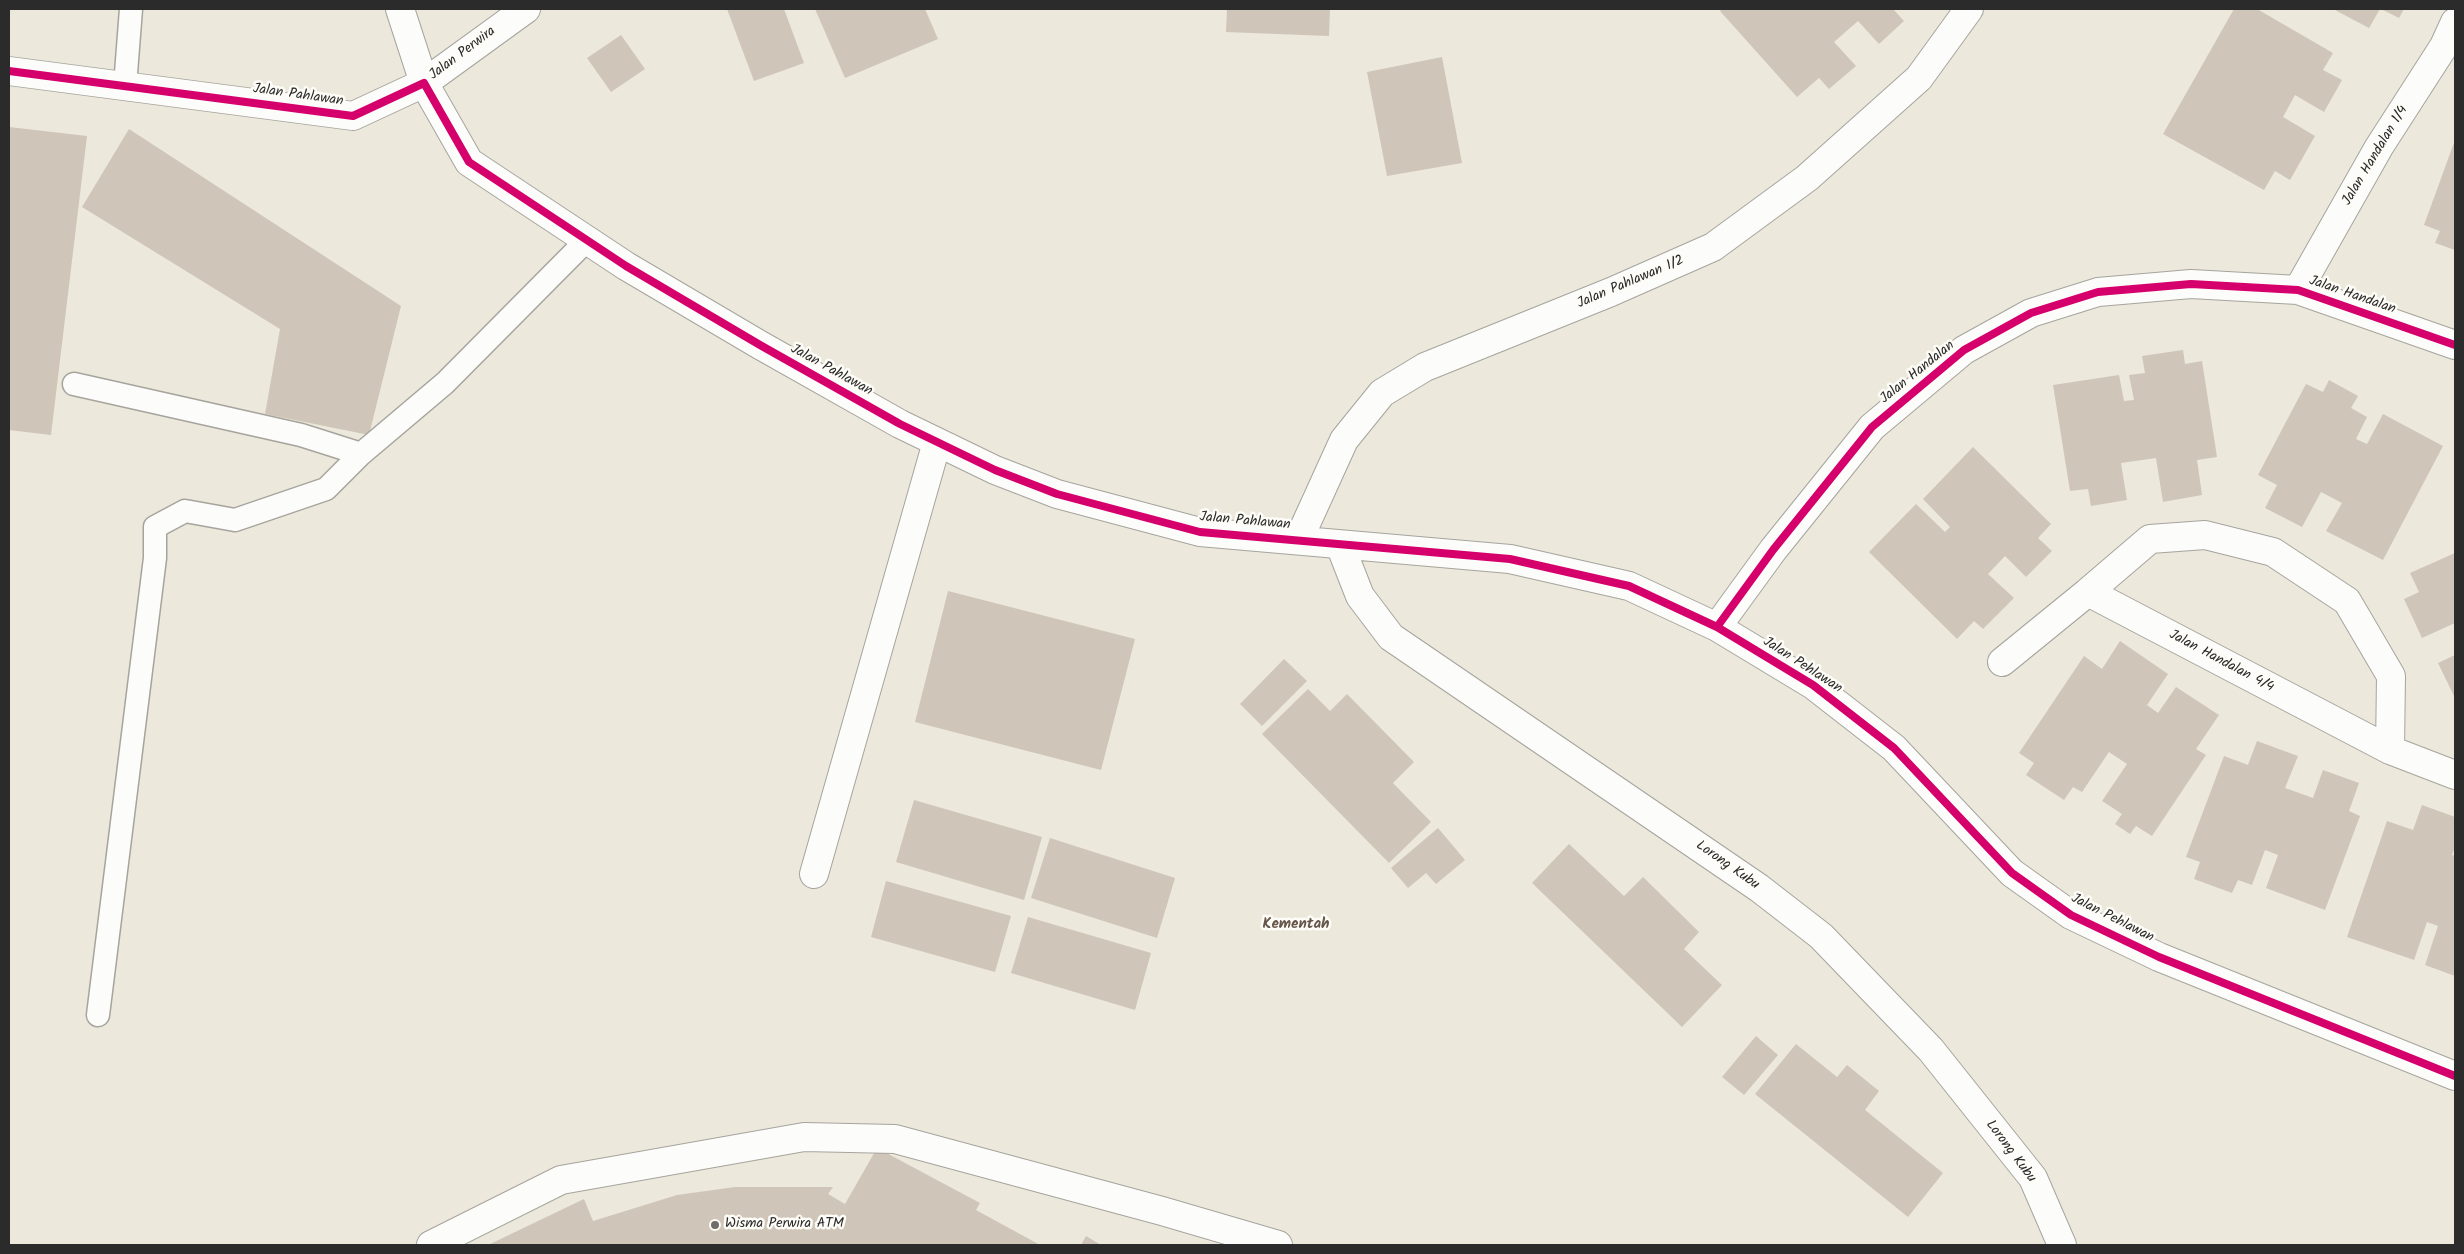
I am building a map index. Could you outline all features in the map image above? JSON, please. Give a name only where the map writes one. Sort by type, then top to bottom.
[{"type":"street","points":[[400,9],[424,83]]},
{"type":"street","name":"Jalan Perwira","points":[[424,83],[526,9]]},
{"type":"street","name":"Jalan Pahlawan 1/2","points":[[1299,539],[1344,440],[1382,392],[1425,367],[1611,292],[1713,247],[1807,178],[1919,78],[1969,9]]},
{"type":"street","name":"Jalan Handalan 1/4","points":[[2298,290],[2379,147],[2452,39]]},
{"type":"street","name":"Jalan Pahlawan","points":[[9,71],[353,116],[424,83],[469,162],[626,266],[760,345],[900,424],[995,470],[1057,494],[1200,532],[1299,539],[1340,545],[1510,560],[1629,586],[1716,626]]},
{"type":"street","name":"Jalan Handalan","points":[[1716,626],[1772,550],[1872,427],[1964,350],[2031,313],[2098,292],[2191,284],[2298,290],[2455,344]]},
{"type":"street","points":[[814,874],[937,442]]},
{"type":"street","points":[[2002,662],[2088,592],[2150,538],[2205,535],[2273,552],[2347,601],[2391,676],[2390,750]]},
{"type":"street","name":"Lorong Kubu","points":[[1340,545],[1360,596],[1391,637],[1759,888],[1821,936],[1931,1050],[2033,1178],[2062,1245]]},
{"type":"street","name":"Jalan Handalan 4/4","points":[[2088,592],[2390,750],[2455,775]]},
{"type":"street","name":"Jalan Pehlawan","points":[[1716,626],[1813,685],[1894,748],[2012,873],[2070,915],[2159,957],[2455,1076]]},
{"type":"street","points":[[431,1245],[561,1180],[804,1137],[895,1139],[1162,1211],[1278,1245]]},
{"type":"lane","points":[[125,86],[131,9]]},
{"type":"lane","points":[[98,1015],[156,558],[155,527],[185,511],[235,520],[326,489],[361,454],[445,383],[588,240]]},
{"type":"lane","points":[[74,384],[301,435],[361,454]]},
{"type":"building","points":[[727,9],[784,9],[804,63],[754,81]]},
{"type":"building","points":[[815,9],[925,9],[938,39],[845,78]]},
{"type":"building","points":[[1227,9],[1330,9],[1329,36],[1226,32]]},
{"type":"building","points":[[1722,9],[1893,9],[1904,21],[1879,44],[1858,21],[1834,42],[1856,66],[1829,89],[1819,78],[1797,97],[1720,11]]},
{"type":"building","points":[[2234,9],[2257,9],[2333,53],[2323,70],[2342,80],[2324,112],[2295,95],[2283,117],[2315,136],[2290,180],[2275,171],[2264,190],[2163,134]]},
{"type":"building","points":[[2333,9],[2380,9],[2369,28]]},
{"type":"building","points":[[2381,9],[2404,9],[2399,18]]},
{"type":"building","points":[[621,35],[645,69],[611,92],[587,58]]},
{"type":"building","points":[[1442,57],[1462,163],[1387,176],[1367,72]]},
{"type":"building","points":[[9,127],[87,136],[51,435],[9,430]]},
{"type":"building","points":[[129,129],[401,306],[369,435],[265,414],[280,329],[82,207]]},
{"type":"building","points":[[2455,140],[2455,250],[2435,243],[2440,231],[2424,225]]},
{"type":"building","points":[[2183,350],[2185,364],[2202,361],[2217,457],[2197,460],[2202,495],[2163,502],[2156,458],[2121,463],[2127,500],[2091,506],[2088,489],[2070,491],[2053,385],[2119,375],[2124,401],[2134,400],[2129,375],[2145,373],[2142,356]]},
{"type":"building","points":[[2329,380],[2358,396],[2351,408],[2367,417],[2356,439],[2367,444],[2383,414],[2443,446],[2383,560],[2326,531],[2342,503],[2321,492],[2302,527],[2265,508],[2277,485],[2258,475],[2306,384],[2323,392]]},
{"type":"building","points":[[1973,447],[2051,524],[2038,538],[2052,551],[2026,577],[2005,556],[1988,574],[2014,598],[1983,629],[1974,621],[1957,639],[1869,552],[1916,504],[1945,532],[1950,527],[1923,499]]},
{"type":"building","points":[[2455,553],[2455,623],[2422,638],[2404,599],[2419,592],[2410,573]]},
{"type":"building","points":[[948,591],[1135,639],[1101,770],[915,722]]},
{"type":"building","points":[[2120,641],[2168,674],[2147,705],[2158,713],[2176,687],[2219,715],[2196,749],[2206,755],[2152,836],[2136,826],[2130,834],[2115,824],[2122,814],[2102,801],[2127,764],[2109,752],[2082,792],[2073,787],[2064,800],[2026,775],[2034,763],[2019,753],[2084,656],[2102,669]]},
{"type":"building","points":[[2455,655],[2455,698],[2438,663]]},
{"type":"building","points":[[1284,659],[1307,681],[1262,726],[1240,704]]},
{"type":"building","points":[[1308,689],[1330,711],[1347,694],[1414,762],[1393,783],[1431,822],[1389,863],[1262,734]]},
{"type":"building","points":[[2257,741],[2298,756],[2285,788],[2313,798],[2323,770],[2359,783],[2349,811],[2360,816],[2325,910],[2266,888],[2278,855],[2265,850],[2252,885],[2238,880],[2232,893],[2194,879],[2200,862],[2186,857],[2224,756],[2248,765]]},
{"type":"building","points":[[914,800],[1042,837],[1024,900],[896,862]]},
{"type":"building","points":[[2422,805],[2455,817],[2455,847],[2452,855],[2455,856],[2455,976],[2425,965],[2438,926],[2427,922],[2414,960],[2347,937],[2387,821],[2413,830]]},
{"type":"building","points":[[1438,828],[1465,860],[1436,884],[1426,873],[1408,888],[1391,868]]},
{"type":"building","points":[[1050,838],[1175,878],[1157,938],[1031,898]]},
{"type":"building","points":[[1569,844],[1624,896],[1643,877],[1699,932],[1684,949],[1722,985],[1682,1027],[1532,883]]},
{"type":"building","points":[[886,881],[1011,916],[995,972],[871,937]]},
{"type":"building","points":[[1028,917],[1151,953],[1135,1010],[1011,973]]},
{"type":"building","points":[[1756,1036],[1778,1055],[1744,1095],[1722,1077]]},
{"type":"building","points":[[1796,1044],[1837,1077],[1847,1065],[1879,1091],[1865,1110],[1943,1173],[1908,1217],[1755,1094]]},
{"type":"building","points":[[877,1148],[980,1203],[976,1210],[1040,1245],[488,1245],[584,1199],[593,1221],[677,1195],[735,1187],[833,1187],[828,1194],[845,1204]]},
{"type":"building","points":[[1086,1236],[1101,1245],[1081,1245]]},
{"type":"cycle path","points":[[9,71],[353,116],[424,83],[469,162],[626,266],[900,424],[995,470],[1057,494],[1200,532],[1510,559],[1629,586],[1717,627],[1813,685],[1894,748],[2012,873],[2071,915],[2159,957],[2455,1076]]},
{"type":"cycle path","points":[[1717,627],[1773,550],[1872,427],[1964,350],[2031,313],[2098,292],[2191,284],[2298,290],[2455,345]]},
{"type":"place","name":"Wisma Perwira ATM","points":[[715,1225]]},
{"type":"district","name":"Kementah","points":[[1296,925]]}]
